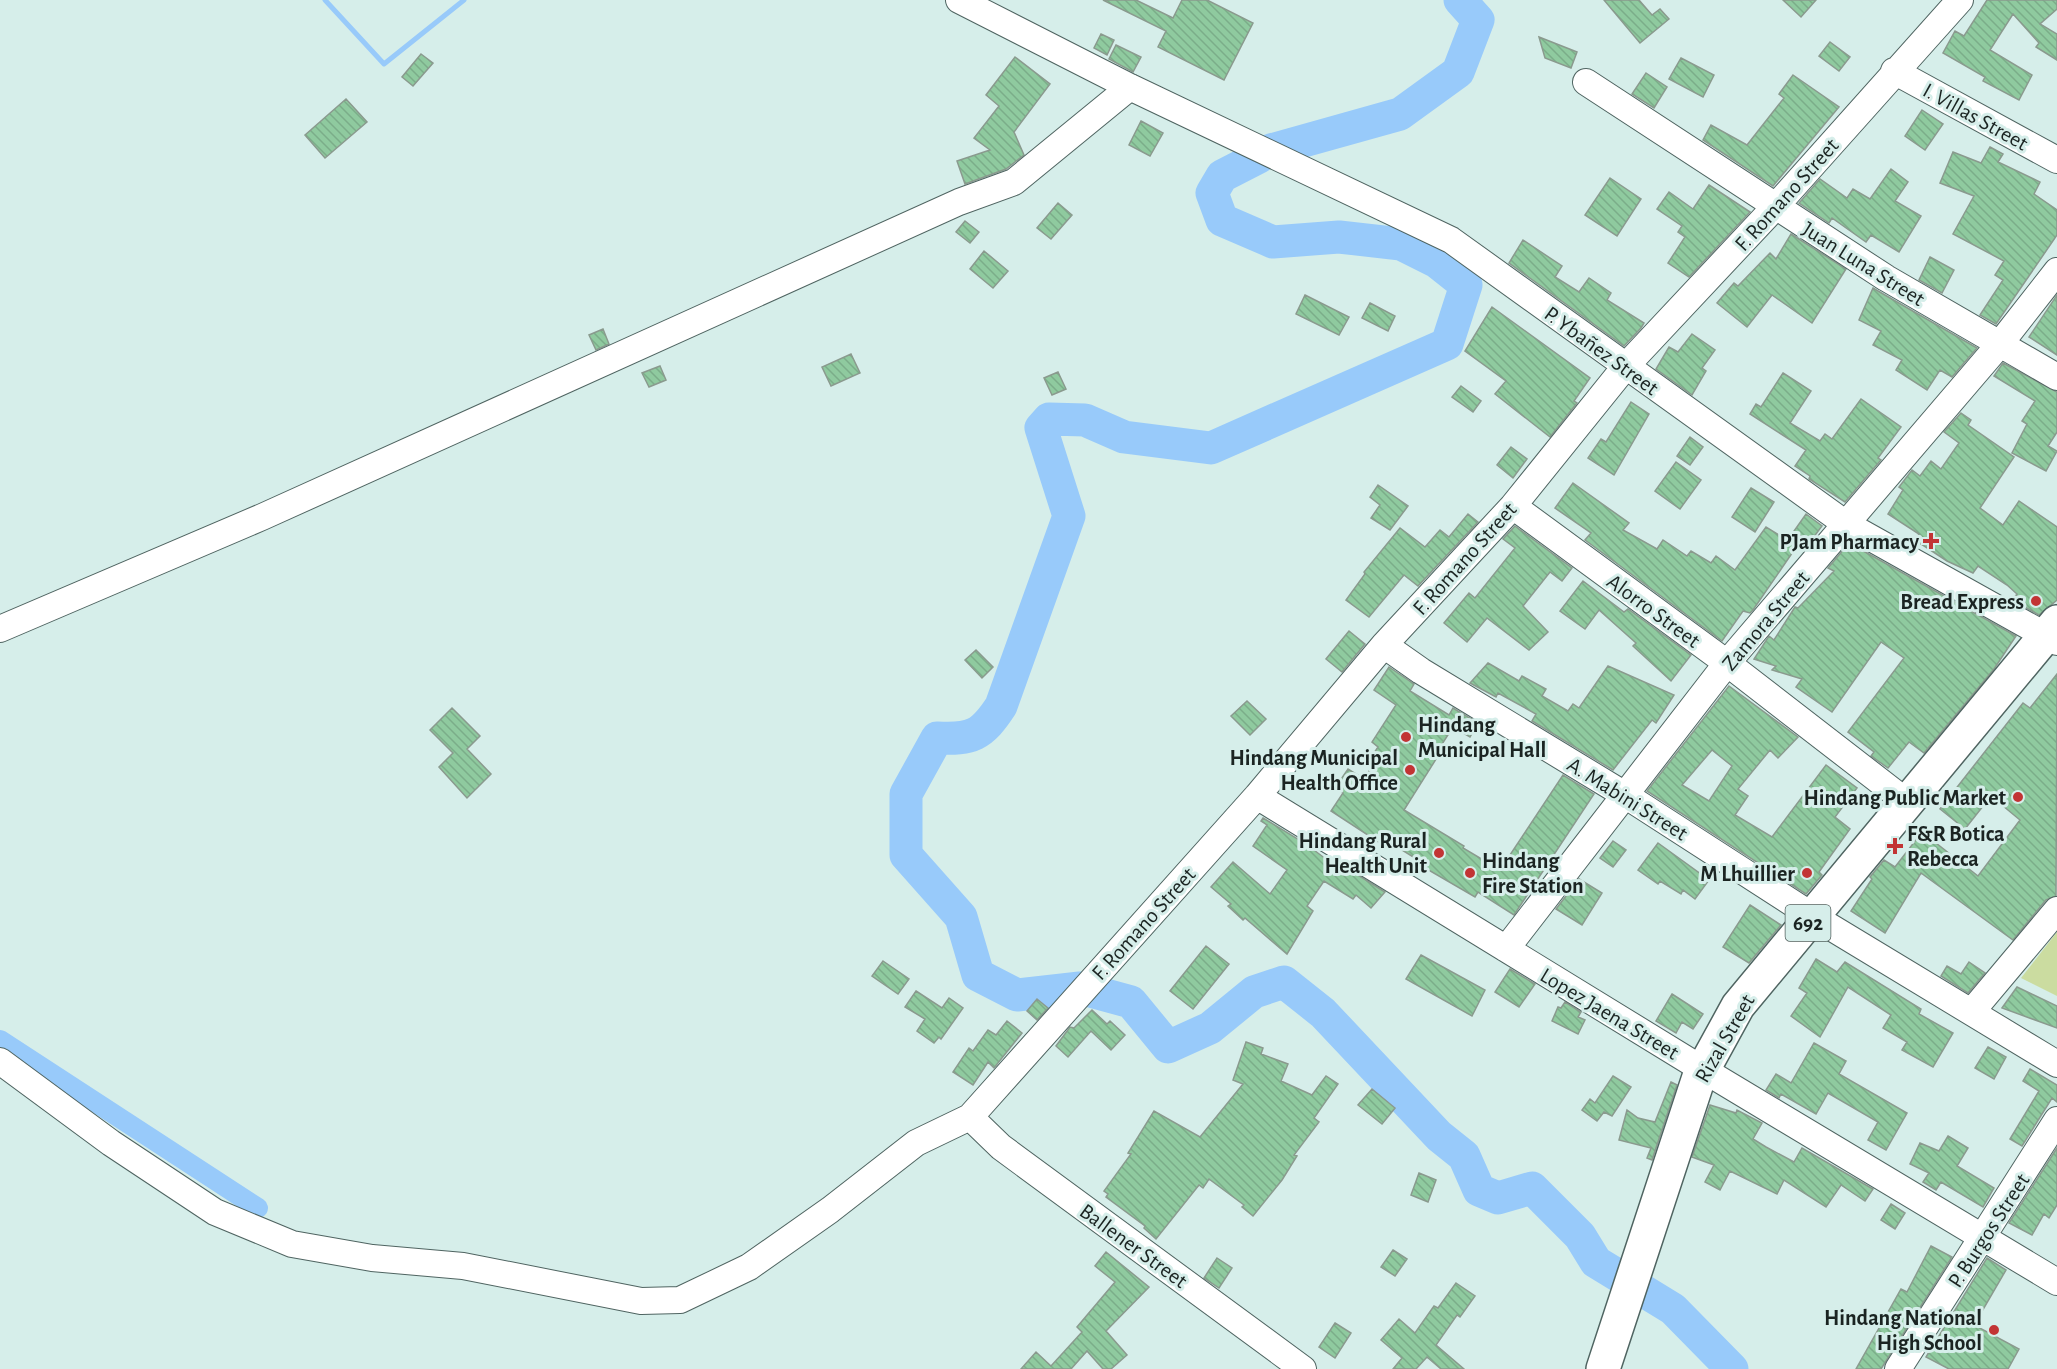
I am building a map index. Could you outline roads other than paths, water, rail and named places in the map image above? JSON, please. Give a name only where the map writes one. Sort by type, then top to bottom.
[{"type":"main road","name":"Rizal Street","points":[[1603,1369],[1702,1069],[1738,1006],[2053,633]]},
{"type":"street","name":"P. Ybañez Street","points":[[959,0],[1130,87],[1451,240],[1846,524],[2053,633]]},
{"type":"street","name":"F. Romano Street","points":[[970,1117],[1257,796],[1384,645],[1513,506],[1625,367],[1775,207],[1894,71],[1960,0]]},
{"type":"street","name":"I. Villas Street","points":[[1894,71],[2057,160]]},
{"type":"street","name":"Juan Luna Street","points":[[1586,82],[1775,207],[1998,345],[2057,377]]},
{"type":"street","points":[[0,629],[262,517],[959,202],[1014,182],[1130,87]]},
{"type":"street","name":"Zamora Street","points":[[1506,949],[1727,663],[1998,345],[2057,271]]},
{"type":"street","name":"Alorro Street","points":[[1513,506],[1727,663],[1908,803]]},
{"type":"street","name":"A. Mabini Street","points":[[1384,645],[1421,671],[1625,795],[1814,917],[1973,1011],[2057,1064]]},
{"type":"street","name":"Lopez Jaena Street","points":[[1257,796],[1702,1069],[2057,1282]]},
{"type":"street","points":[[1973,1011],[2057,910]]},
{"type":"street","points":[[0,1060],[111,1143],[215,1212],[292,1244],[372,1258],[463,1266],[641,1301],[680,1300],[749,1266],[830,1210],[916,1143],[970,1117]]},
{"type":"street","name":"Ballener Street","points":[[970,1117],[1001,1147],[1303,1369]]},
{"type":"street","name":"P. Burgos Street","points":[[1898,1369],[2057,1120]]},
{"type":"waterway","points":[[325,0],[384,64],[464,0]]},
{"type":"waterway","points":[[1271,150],[1400,114],[1458,72],[1478,20],[1460,0]]},
{"type":"waterway","points":[[1080,988],[1017,995],[978,975],[961,917],[906,855],[906,794],[937,738],[959,738],[975,734],[988,724],[1001,706],[1069,516],[1041,428],[1049,419],[1085,420],[1124,437],[1211,448],[1447,344],[1466,285],[1437,262],[1401,244],[1339,237],[1273,242],[1222,220],[1212,193],[1222,176],[1259,157]]},
{"type":"waterway","points":[[1087,990],[1131,1002],[1168,1047],[1210,1028],[1254,992],[1284,982],[1323,1013],[1439,1136],[1464,1156],[1479,1190],[1498,1198],[1532,1188],[1580,1236],[1596,1262],[1673,1309],[1732,1369]]},
{"type":"waterway","points":[[0,1040],[258,1208]]},
{"type":"place","name":"PJam Pharmacy","points":[[1931,541]]},
{"type":"place","name":"Bread Express","points":[[2036,601]]},
{"type":"place","name":"Hindang Municipal Hall","points":[[1406,737]]},
{"type":"place","name":"Hindang Municipal Health Office","points":[[1410,770]]},
{"type":"place","name":"Hindang Public Market","points":[[2018,797]]},
{"type":"place","name":"F&R Botica Rebecca","points":[[1895,846]]},
{"type":"place","name":"Hindang Rural Health Unit","points":[[1439,853]]},
{"type":"place","name":"Hindang Fire Station","points":[[1470,873]]},
{"type":"place","name":"M Lhuillier","points":[[1807,873]]},
{"type":"place","name":"Hindang National High School","points":[[1994,1330]]}]
